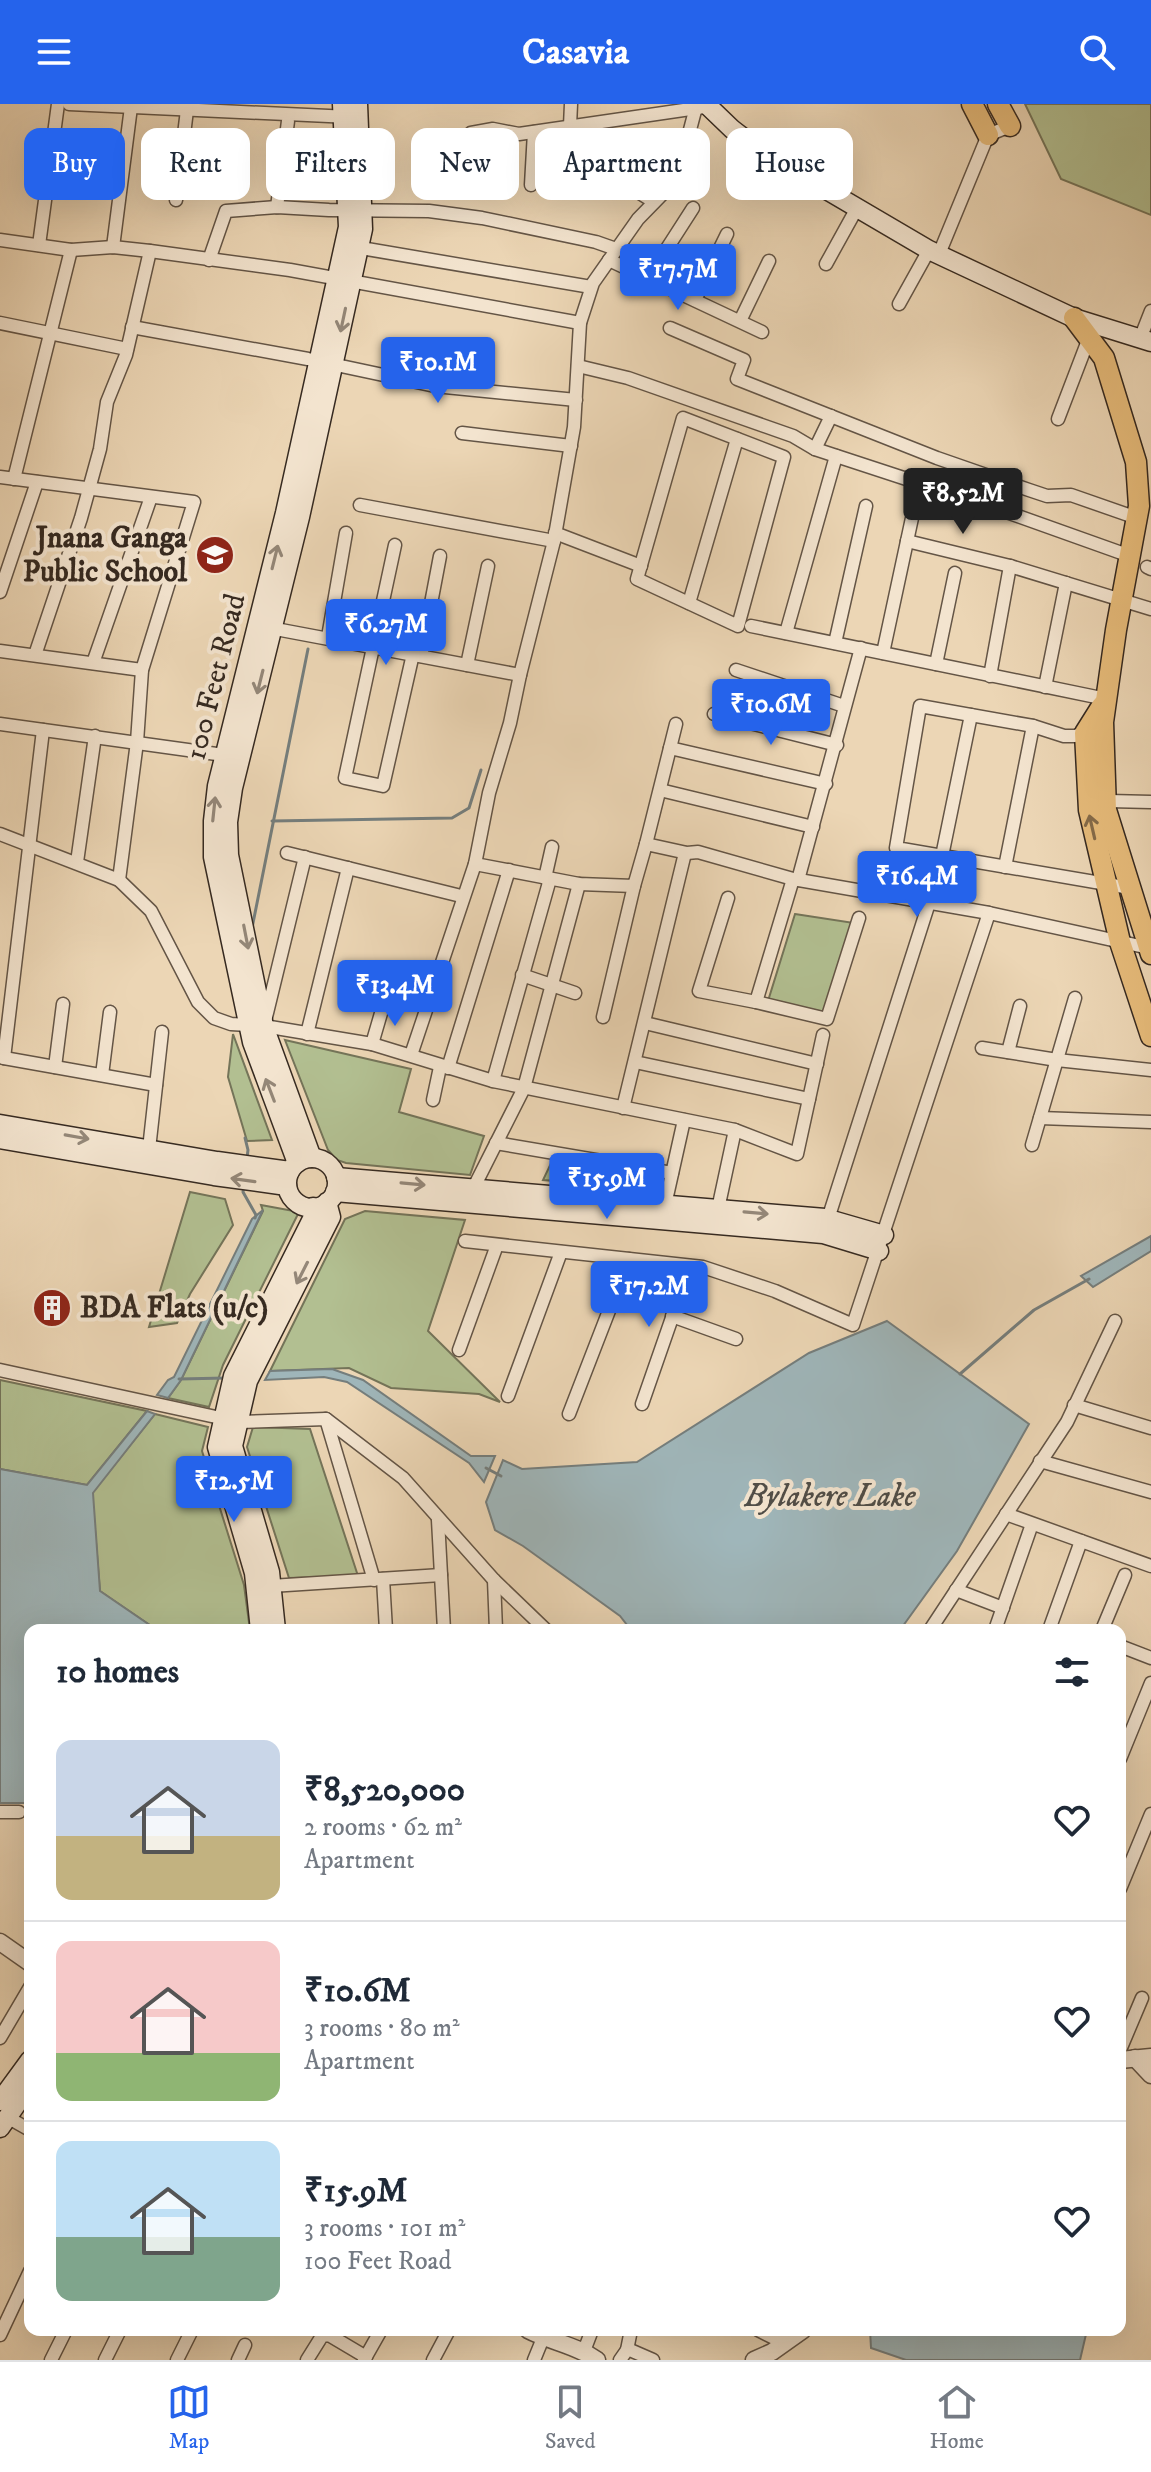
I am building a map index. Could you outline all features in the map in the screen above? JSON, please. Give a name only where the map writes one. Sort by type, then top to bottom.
[{"type":"main road","points":[[972,104],[988,135]]},
{"type":"main road","points":[[998,104],[1010,126]]},
{"type":"main road","points":[[705,105],[762,152],[934,252],[1074,318],[1145,341]]},
{"type":"main road","name":"100 Feet Road","points":[[289,1172],[256,1026],[229,855],[230,805],[234,757],[351,246],[363,229],[355,211],[350,111]]},
{"type":"main road","points":[[1074,318],[1104,358],[1136,462],[1142,564],[1121,601],[1106,699],[1094,728],[1089,810],[1120,942],[1151,1036]]},
{"type":"main road","points":[[1094,728],[1106,810],[1150,951]]},
{"type":"main road","points":[[0,1124],[149,1149],[215,1169]]},
{"type":"main road","points":[[0,1139],[215,1169],[289,1172],[328,1164],[331,1217],[249,1361],[248,1381],[237,1393],[231,1420],[217,1451],[254,1573],[259,1624]]},
{"type":"main road","points":[[289,1172],[290,1195],[298,1204],[328,1195],[473,1189],[828,1219],[881,1243]]},
{"type":"main road","points":[[328,1195],[823,1234],[881,1243]]},
{"type":"main road","points":[[231,1420],[234,1450],[270,1572],[275,1624]]},
{"type":"main road","points":[[2,2109],[24,2070]]},
{"type":"main road","points":[[2,2109],[24,2090]]},
{"type":"street","points":[[39,245],[58,104]]},
{"type":"street","points":[[71,104],[172,106],[187,110],[350,111]]},
{"type":"street","points":[[570,126],[571,104]]},
{"type":"street","points":[[411,1055],[475,864],[555,537],[571,446],[580,323],[591,287],[612,254],[677,179],[705,105],[519,134]]},
{"type":"street","points":[[113,247],[126,106]]},
{"type":"street","points":[[185,128],[187,110]]},
{"type":"street","points":[[277,207],[288,121]]},
{"type":"street","points":[[899,304],[934,252],[988,135],[1010,126]]},
{"type":"street","points":[[531,185],[534,132]]},
{"type":"street","points":[[209,260],[226,211],[277,207],[429,211],[482,218],[596,242],[648,278],[762,332]]},
{"type":"street","points":[[648,278],[693,208]]},
{"type":"street","points":[[826,264],[857,208]]},
{"type":"street","points":[[695,300],[727,234]]},
{"type":"street","points":[[0,240],[71,250],[113,247],[290,270],[580,323]]},
{"type":"street","points":[[351,246],[591,287]]},
{"type":"street","points":[[14,479],[71,250]]},
{"type":"street","points":[[35,655],[89,489],[100,449],[107,402],[127,349],[150,251]]},
{"type":"street","points":[[740,321],[769,261]]},
{"type":"street","points":[[1145,341],[1151,311]]},
{"type":"street","points":[[0,323],[127,349]]},
{"type":"street","points":[[132,327],[435,386],[576,400]]},
{"type":"street","points":[[670,328],[744,360],[737,379],[1005,482],[1047,496],[1071,495],[1137,518]]},
{"type":"street","points":[[1058,419],[1089,338]]},
{"type":"street","points":[[578,366],[628,378],[793,436],[815,449],[998,509],[1142,564]]},
{"type":"street","points":[[815,449],[831,416]]},
{"type":"street","points":[[683,418],[784,457],[738,626],[637,579],[641,566],[683,418]]},
{"type":"street","points":[[462,433],[571,446]]},
{"type":"street","points":[[689,603],[737,439]]},
{"type":"street","points":[[786,633],[836,456]]},
{"type":"street","points":[[0,477],[194,502],[142,670],[137,742],[119,880]]},
{"type":"street","points":[[0,592],[37,482]]},
{"type":"street","points":[[998,509],[1005,482]]},
{"type":"street","points":[[93,663],[151,497]]},
{"type":"street","points":[[360,505],[555,537],[641,566]]},
{"type":"street","points":[[835,643],[866,506]]},
{"type":"street","points":[[883,653],[912,518]]},
{"type":"street","points":[[328,637],[346,533]]},
{"type":"street","points":[[907,541],[1010,566],[1151,609]]},
{"type":"street","points":[[395,545],[345,778],[383,786],[440,556]]},
{"type":"street","points":[[467,665],[488,566]]},
{"type":"street","points":[[990,676],[1010,566]]},
{"type":"street","points":[[936,664],[955,573]]},
{"type":"street","points":[[1045,687],[1066,583]]},
{"type":"street","points":[[751,626],[1106,699]]},
{"type":"street","points":[[266,627],[520,675]]},
{"type":"street","points":[[756,1002],[826,784],[861,648]]},
{"type":"street","points":[[0,651],[142,670]]},
{"type":"street","points":[[736,670],[844,706]]},
{"type":"street","points":[[1094,728],[1075,736],[1064,736],[1033,726],[920,706],[896,848],[1130,888]]},
{"type":"street","points":[[714,714],[837,745]]},
{"type":"street","points":[[942,856],[971,715]]},
{"type":"street","points":[[0,724],[234,757]]},
{"type":"street","points":[[603,1017],[676,724]]},
{"type":"street","points":[[1005,867],[1033,726]]},
{"type":"street","points":[[43,730],[2,1058],[156,1085]]},
{"type":"street","points":[[77,862],[95,736]]},
{"type":"street","points":[[670,748],[826,784]]},
{"type":"street","points":[[660,790],[813,827]]},
{"type":"street","points":[[1109,801],[1151,802]]},
{"type":"street","points":[[0,834],[30,843],[119,880],[151,911],[198,1002],[214,1018],[231,1024],[372,1044],[493,1081],[735,1130],[797,1154],[823,1035]]},
{"type":"street","points":[[646,844],[685,853],[698,852],[795,880],[989,913],[1150,951]]},
{"type":"street","points":[[493,1081],[548,878],[552,847]]},
{"type":"street","points":[[287,853],[461,896]]},
{"type":"street","points":[[623,1108],[685,853]]},
{"type":"street","points":[[256,1026],[305,857]]},
{"type":"street","points":[[475,864],[579,884],[634,886]]},
{"type":"street","points":[[307,1034],[348,868]]},
{"type":"street","points":[[433,1100],[509,870]]},
{"type":"street","points":[[473,1189],[524,1088],[579,884]]},
{"type":"street","points":[[728,898],[699,991],[827,1019],[859,918]]},
{"type":"street","points":[[828,1219],[929,903]]},
{"type":"street","points":[[465,1241],[703,1267],[775,1291],[853,1325],[989,913]]},
{"type":"street","points":[[522,975],[575,993]]},
{"type":"street","points":[[1032,1145],[1075,998]]},
{"type":"street","points":[[372,1044],[384,1003]]},
{"type":"street","points":[[55,1067],[63,1004]]},
{"type":"street","points":[[1008,1052],[1020,1006]]},
{"type":"street","points":[[102,1075],[110,1012]]},
{"type":"street","points":[[645,1023],[817,1064]]},
{"type":"street","points":[[149,1149],[162,1032]]},
{"type":"street","points":[[982,1048],[1151,1070]]},
{"type":"street","points":[[635,1062],[809,1099]]},
{"type":"street","points":[[1040,1118],[1151,1122]]},
{"type":"street","points":[[665,1205],[684,1120]]},
{"type":"street","points":[[718,1209],[735,1130]]},
{"type":"street","points":[[496,1143],[672,1173]]},
{"type":"street","points":[[459,1350],[497,1245]]},
{"type":"street","points":[[508,1396],[561,1252]]},
{"type":"street","points":[[569,1414],[629,1259]]},
{"type":"street","points":[[642,1404],[690,1266]]},
{"type":"street","points":[[672,1316],[736,1339]]},
{"type":"street","points":[[934,1624],[1067,1422],[1115,1321]]},
{"type":"street","points":[[0,1370],[231,1420],[326,1419],[403,1478],[438,1520],[539,1624]]},
{"type":"street","points":[[1074,1405],[1151,1428]]},
{"type":"street","points":[[326,1419],[378,1580],[385,1624]]},
{"type":"street","points":[[1040,1461],[1151,1492]]},
{"type":"street","points":[[1006,1514],[1151,1566]]},
{"type":"street","points":[[438,1520],[444,1624]]},
{"type":"street","points":[[997,1624],[1032,1524]]},
{"type":"street","points":[[1051,1624],[1081,1541]]},
{"type":"street","points":[[271,1586],[441,1575]]},
{"type":"street","points":[[1105,1624],[1125,1575]]},
{"type":"street","points":[[494,1580],[496,1624]]},
{"type":"street","points":[[955,1592],[1003,1608]]},
{"type":"street","points":[[943,1624],[955,1592]]},
{"type":"street","points":[[1126,1648],[1151,1658]]},
{"type":"street","points":[[1126,1744],[1151,1683]]},
{"type":"street","points":[[0,1812],[19,1812]]},
{"type":"street","points":[[1126,1874],[1151,1814]]},
{"type":"street","points":[[0,1942],[24,1959]]},
{"type":"street","points":[[0,2038],[24,1997]]},
{"type":"street","points":[[1142,1998],[1131,2056],[1151,2075]]},
{"type":"street","points":[[2,2109],[24,2126]]},
{"type":"street","points":[[0,2335],[24,2284]]},
{"type":"street","points":[[51,2360],[63,2336]]},
{"type":"street","points":[[105,2360],[117,2336]]},
{"type":"street","points":[[177,2360],[189,2336]]},
{"type":"street","points":[[307,2360],[322,2336]]},
{"type":"street","points":[[331,2336],[365,2358],[378,2336]]},
{"type":"street","points":[[433,2360],[446,2336]]},
{"type":"street","points":[[534,2360],[536,2336]]},
{"type":"street","points":[[541,2336],[590,2355]]},
{"type":"street","points":[[770,2336],[784,2343]]},
{"type":"street","points":[[754,2360],[794,2336]]},
{"type":"street","points":[[238,2360],[245,2345]]},
{"type":"street","points":[[623,2355],[653,2360]]},
{"type":"green space","points":[[1025,104],[1151,104],[1151,215],[1061,179]]},
{"type":"green space","points":[[795,914],[854,923],[824,1012],[768,1001]]},
{"type":"green space","points":[[233,1034],[272,1140],[247,1141],[228,1077]]},
{"type":"green space","points":[[285,1040],[411,1069],[399,1112],[484,1136],[470,1175],[337,1160],[328,1150]]},
{"type":"green space","points":[[553,1159],[663,1175],[660,1189],[543,1180]]},
{"type":"green space","points":[[190,1192],[225,1199],[233,1225],[190,1294],[177,1323],[149,1327]]},
{"type":"green space","points":[[261,1205],[299,1212],[223,1365],[209,1407],[168,1398],[181,1380],[263,1211]]},
{"type":"green space","points":[[365,1211],[465,1220],[428,1331],[500,1402],[479,1394],[391,1388],[349,1368],[270,1371],[345,1219]]},
{"type":"green space","points":[[0,1380],[147,1411],[87,1485],[0,1469]]},
{"type":"green space","points":[[155,1414],[208,1427],[202,1451],[244,1585],[249,1624],[148,1624],[100,1591],[92,1493]]},
{"type":"green space","points":[[253,1427],[310,1429],[358,1576],[289,1578],[247,1447]]},
{"type":"water","points":[[263,1210],[181,1380],[168,1398],[157,1395],[174,1377],[252,1219]]},
{"type":"water","points":[[1151,1236],[1151,1251],[1093,1287],[1081,1276]]},
{"type":"water","name":"Bylakere Lake","points":[[887,1321],[1029,1424],[957,1551],[904,1624],[626,1624],[620,1616],[523,1546],[495,1530],[486,1502],[503,1460],[522,1469],[637,1462],[809,1353]]},
{"type":"water","points":[[332,1369],[363,1380],[471,1456],[495,1456],[484,1482],[469,1463],[347,1382],[324,1377],[265,1380],[270,1371]]},
{"type":"water","points":[[147,1411],[155,1414],[93,1493],[100,1591],[148,1624],[24,1624],[24,1803],[0,1803],[0,1469],[87,1485]]},
{"type":"water","points":[[870,2336],[1086,2336],[1080,2360],[906,2360],[871,2348]]},
{"type":"waterway","points":[[252,928],[308,649]]},
{"type":"waterway","points":[[272,821],[452,818],[469,808],[481,770]]},
{"type":"waterway","points":[[245,1138],[247,1158]]},
{"type":"waterway","points":[[244,1185],[243,1192],[255,1218]]},
{"type":"waterway","points":[[960,1374],[1034,1310],[1089,1279]]},
{"type":"waterway","points":[[179,1379],[226,1378]]},
{"type":"waterway","points":[[486,1468],[501,1476]]},
{"type":"place","name":"Jnana Ganga Public School","points":[[215,555]]},
{"type":"place","name":"BDA Flats (u/c)","points":[[52,1308]]}]
